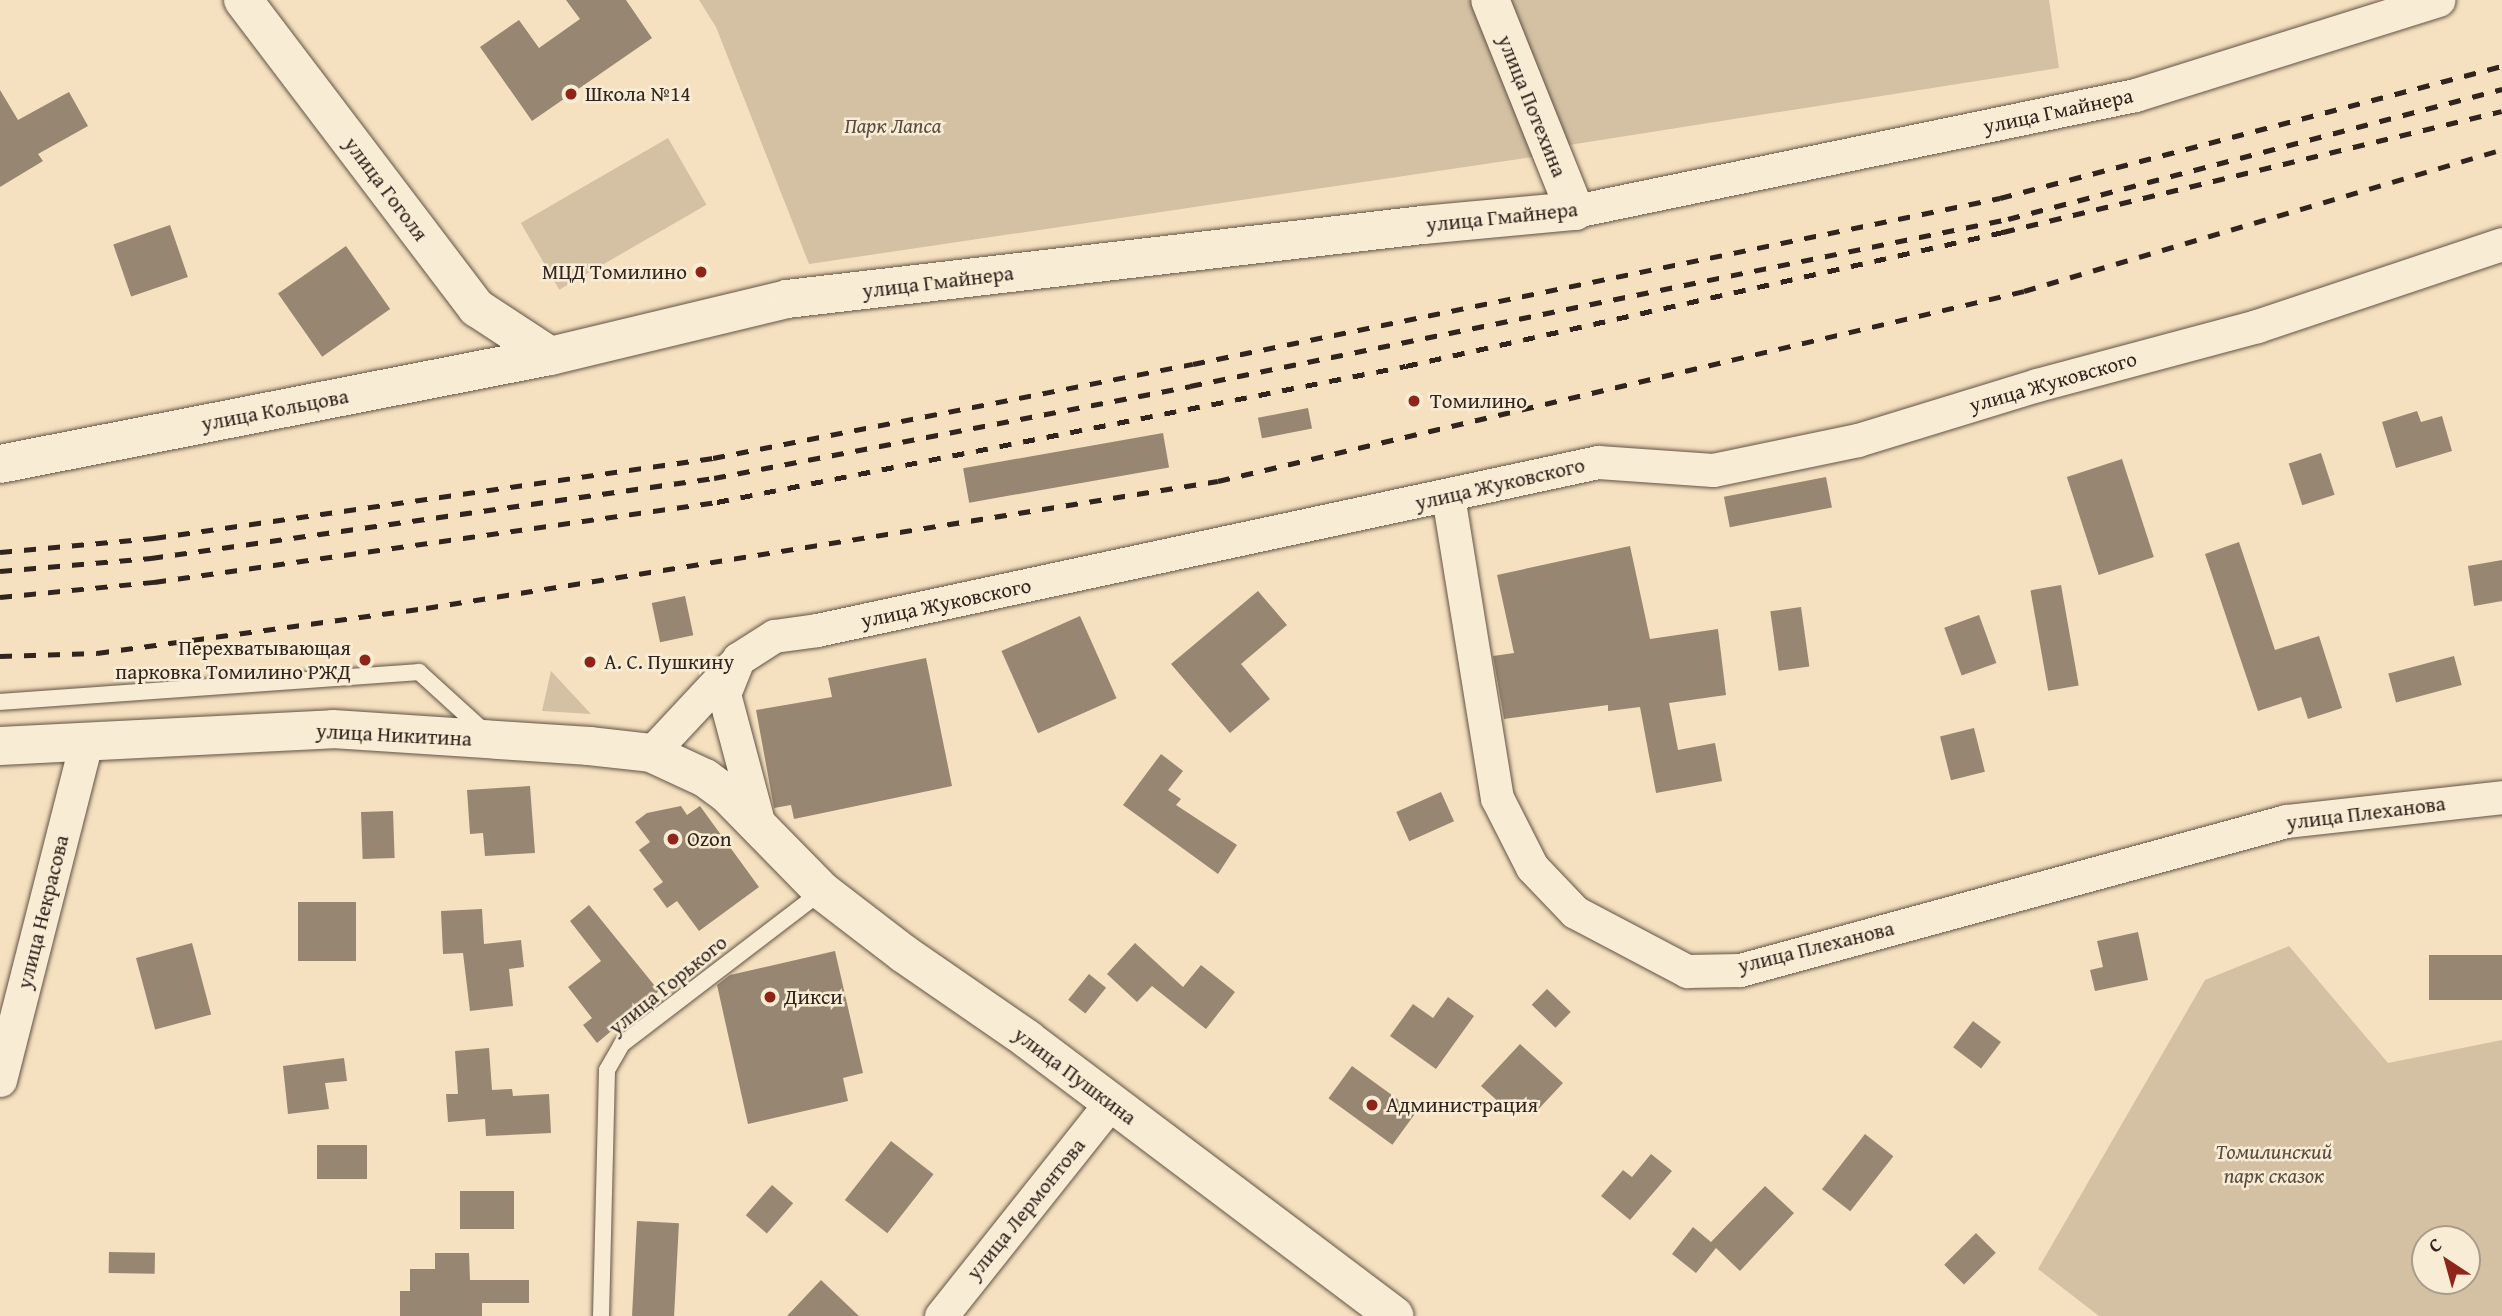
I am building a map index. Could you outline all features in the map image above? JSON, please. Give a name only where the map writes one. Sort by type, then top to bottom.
[{"type":"street","name":"улица Гоголя","points":[[243,0],[477,308],[550,356]]},
{"type":"street","name":"улица Потехина","points":[[1490,0],[1575,211]]},
{"type":"street","name":"улица Гмайнера","points":[[550,356],[787,299],[1423,225],[1575,211],[2136,95],[2438,0]]},
{"type":"street","name":"улица Жуковского","points":[[651,753],[688,709],[738,659],[774,636],[817,630],[1598,462],[1713,470],[1858,440],[2037,385],[2257,326],[2502,244]]},
{"type":"street","name":"улица Кольцова","points":[[0,464],[550,356]]},
{"type":"street","name":"улица Плеханова","points":[[1448,496],[1497,799],[1532,867],[1575,912],[1687,971],[1740,970],[2286,821],[2502,797]]},
{"type":"street","points":[[738,659],[724,694],[761,831]]},
{"type":"street","name":"улица Никитина","points":[[0,746],[333,729],[651,753],[705,778],[726,793],[761,831]]},
{"type":"street","name":"улица Некрасова","points":[[0,1080],[86,743]]},
{"type":"street","name":"улица Пушкина","points":[[761,831],[822,891],[1111,1102],[1394,1316]]},
{"type":"street","name":"улица Лермонтова","points":[[941,1316],[1111,1102]]},
{"type":"lane","points":[[0,702],[419,672],[493,740]]},
{"type":"lane","name":"улица Горького","points":[[601,1316],[607,1070],[622,1044],[822,891]]},
{"type":"green space","name":"Парк Лапса","points":[[699,0],[2049,0],[2059,68],[1531,151],[1533,157],[809,264],[716,27]]},
{"type":"green space","points":[[668,138],[706,205],[559,290],[521,223]]},
{"type":"green space","points":[[551,671],[591,714],[542,711]]},
{"type":"green space","name":"Томилинский парк сказок","points":[[2289,946],[2388,1063],[2502,1040],[2502,1316],[2099,1316],[2038,1269],[2205,980]]},
{"type":"building","points":[[566,0],[626,0],[652,38],[532,121],[480,47],[519,20],[539,48],[580,19]]},
{"type":"building","points":[[0,90],[18,120],[69,92],[88,126],[38,154],[43,161],[0,187]]},
{"type":"building","points":[[170,225],[188,277],[131,297],[113,245]]},
{"type":"building","points":[[346,246],[390,309],[322,357],[278,294]]},
{"type":"building","points":[[1308,408],[1312,429],[1262,438],[1258,418]]},
{"type":"building","points":[[2417,411],[2421,422],[2442,416],[2452,451],[2396,468],[2382,422]]},
{"type":"building","points":[[1163,433],[1169,467],[969,503],[963,468]]},
{"type":"building","points":[[2321,453],[2335,495],[2302,505],[2289,464]]},
{"type":"building","points":[[2122,459],[2154,557],[2099,575],[2067,477]]},
{"type":"building","points":[[1826,477],[1832,507],[1730,527],[1724,497]]},
{"type":"building","points":[[2239,542],[2275,650],[2319,636],[2342,708],[2308,719],[2301,697],[2258,711],[2205,554]]},
{"type":"building","points":[[1630,546],[1650,639],[1718,629],[1726,695],[1669,703],[1678,750],[1715,743],[1722,781],[1656,793],[1640,707],[1608,711],[1608,705],[1504,719],[1493,656],[1514,653],[1497,575]]},
{"type":"building","points":[[2502,560],[2502,601],[2474,606],[2468,566]]},
{"type":"building","points":[[2061,585],[2079,685],[2048,691],[2030,590]]},
{"type":"building","points":[[1258,591],[1287,625],[1241,664],[1270,699],[1230,733],[1171,664]]},
{"type":"building","points":[[685,596],[693,635],[660,642],[652,603]]},
{"type":"building","points":[[1801,607],[1809,666],[1779,671],[1770,611]]},
{"type":"building","points":[[1979,615],[1996,663],[1962,676],[1944,628]]},
{"type":"building","points":[[1080,616],[1117,698],[1038,733],[1001,651]]},
{"type":"building","points":[[2454,656],[2462,685],[2396,703],[2388,674]]},
{"type":"building","points":[[926,658],[952,786],[794,819],[791,805],[774,808],[756,710],[832,697],[828,678]]},
{"type":"building","points":[[1974,728],[1985,772],[1951,780],[1940,736]]},
{"type":"building","points":[[1161,754],[1183,771],[1168,790],[1181,799],[1176,805],[1237,845],[1218,874],[1123,805]]},
{"type":"building","points":[[530,786],[535,853],[485,856],[483,833],[470,834],[467,790]]},
{"type":"building","points":[[1441,792],[1454,821],[1409,841],[1396,812]]},
{"type":"building","points":[[681,806],[687,815],[700,806],[759,887],[699,931],[677,901],[667,908],[653,889],[663,882],[639,850],[650,842],[635,822],[647,813]]},
{"type":"building","points":[[393,811],[395,858],[363,859],[361,812]]},
{"type":"building","points":[[298,902],[356,902],[356,961],[298,961]]},
{"type":"building","points":[[589,905],[659,991],[597,1043],[583,1025],[592,1018],[568,987],[601,961],[570,921]]},
{"type":"building","points":[[482,909],[484,944],[521,940],[524,967],[509,969],[513,1006],[470,1011],[463,953],[443,954],[441,911]]},
{"type":"building","points":[[2138,932],[2148,980],[2095,991],[2090,970],[2103,967],[2097,941]]},
{"type":"building","points":[[192,943],[211,1014],[155,1029],[136,958]]},
{"type":"building","points":[[1135,943],[1183,987],[1201,965],[1235,992],[1206,1029],[1152,986],[1137,1002],[1107,974]]},
{"type":"building","points":[[835,951],[863,1073],[843,1078],[848,1101],[748,1124],[717,985],[730,975]]},
{"type":"building","points":[[2429,955],[2502,955],[2502,1000],[2429,1000]]},
{"type":"building","points":[[1089,974],[1106,988],[1085,1013],[1068,1000]]},
{"type":"building","points":[[1547,989],[1571,1012],[1555,1028],[1532,1005]]},
{"type":"building","points":[[1448,997],[1474,1016],[1436,1069],[1390,1036],[1413,1004],[1433,1018]]},
{"type":"building","points":[[1973,1021],[2001,1042],[1981,1068],[1953,1047]]},
{"type":"building","points":[[1520,1044],[1563,1083],[1533,1115],[1521,1104],[1512,1114],[1481,1086]]},
{"type":"building","points":[[489,1048],[492,1090],[512,1089],[513,1096],[549,1094],[551,1133],[486,1136],[485,1119],[448,1122],[446,1094],[458,1094],[455,1051]]},
{"type":"building","points":[[344,1058],[347,1081],[325,1083],[329,1109],[288,1114],[283,1066]]},
{"type":"building","name":"Администрация","points":[[1352,1066],[1416,1112],[1392,1145],[1328,1098]]},
{"type":"building","points":[[1865,1134],[1893,1156],[1850,1211],[1822,1189]]},
{"type":"building","points":[[891,1141],[934,1174],[887,1233],[845,1200]]},
{"type":"building","points":[[317,1145],[367,1145],[367,1179],[317,1179]]},
{"type":"building","points":[[1651,1154],[1672,1171],[1630,1220],[1601,1196],[1623,1170],[1632,1177]]},
{"type":"building","points":[[772,1185],[793,1203],[767,1234],[746,1215]]},
{"type":"building","points":[[1765,1186],[1794,1213],[1740,1271],[1716,1248],[1696,1273],[1672,1254],[1693,1227],[1711,1242]]},
{"type":"building","points":[[460,1191],[514,1191],[514,1229],[460,1229]]},
{"type":"building","points":[[637,1221],[679,1223],[674,1316],[632,1316]]},
{"type":"building","points":[[1976,1233],[1996,1253],[1964,1285],[1944,1265]]},
{"type":"building","points":[[109,1252],[155,1253],[155,1274],[109,1273]]},
{"type":"building","points":[[435,1253],[469,1253],[470,1280],[529,1280],[529,1303],[482,1303],[482,1316],[400,1316],[400,1291],[410,1291],[410,1269],[435,1269]]},
{"type":"building","points":[[821,1280],[859,1316],[787,1316]]},
{"type":"railway","points":[[0,552],[154,538],[713,458],[1193,364],[2000,198],[2502,66]]},
{"type":"railway","points":[[0,571],[151,558],[714,478],[1190,386],[2008,219],[2502,89]]},
{"type":"railway","points":[[0,597],[154,582],[717,502],[1406,366],[2003,232],[2502,111]]},
{"type":"railway","points":[[0,656],[97,653],[426,608],[1218,481],[2024,291],[2502,149]]},
{"type":"place","name":"Школа №14","points":[[571,94]]},
{"type":"place","name":"МЦД Томилино","points":[[701,272]]},
{"type":"place","name":"Томилино","points":[[1414,401]]},
{"type":"place","name":"Перехватывающая парковка Томилино РЖД","points":[[365,660]]},
{"type":"place","name":"А. С. Пушкину","points":[[590,662]]},
{"type":"place","name":"Ozon","points":[[673,839]]},
{"type":"place","name":"Дикси","points":[[770,997]]},
{"type":"place","name":"Администрация","points":[[1372,1105]]}]
